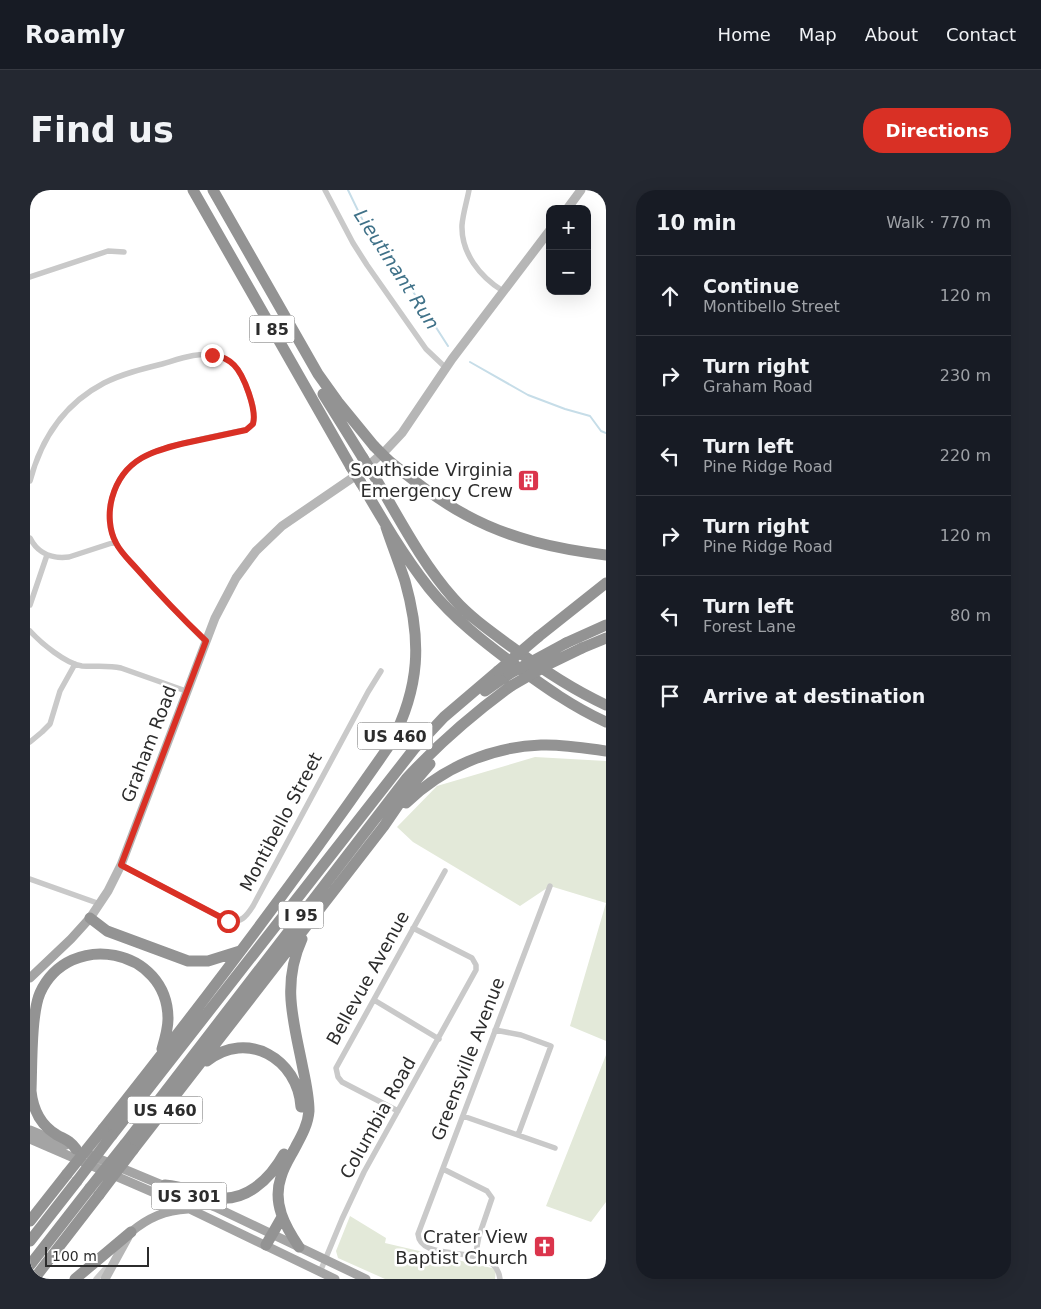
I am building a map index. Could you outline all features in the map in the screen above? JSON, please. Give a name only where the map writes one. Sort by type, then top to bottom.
[{"type":"highway","name":"I 85","points":[[193,190],[386,527],[429,589],[476,636],[552,692],[606,722]]},
{"type":"highway","name":"I 85","points":[[213,190],[318,374],[338,402],[388,460],[440,500],[487,525],[553,548],[606,555]]},
{"type":"highway","points":[[301,345],[313,378],[436,577],[459,604],[481,624],[552,676],[606,705]]},
{"type":"highway","name":"US 460","points":[[30,1221],[72,1177],[108,1132],[159,1057],[323,840],[391,743],[403,719],[411,694],[417,660],[416,630],[405,580],[386,527]]},
{"type":"highway","points":[[504,672],[538,637],[604,584]]},
{"type":"highway","name":"I 95","points":[[108,1132],[414,749],[504,672],[606,625]]},
{"type":"highway","name":"I 95","points":[[30,1265],[94,1192],[129,1147],[406,780],[446,738],[511,686],[551,663],[606,638]]},
{"type":"highway","name":"US 460","points":[[129,1147],[196,1070],[384,826],[412,785],[451,742],[480,716],[492,700]]},
{"type":"highway","points":[[384,826],[428,784],[453,768],[489,754],[514,748],[542,745],[606,751]]},
{"type":"highway","points":[[269,912],[314,868],[365,810]]},
{"type":"highway","points":[[90,918],[107,931],[188,961],[208,962],[241,950]]},
{"type":"highway","points":[[299,1247],[282,1218],[278,1193],[281,1177],[304,1130],[308,1111],[306,1085],[290,989],[293,963],[310,922]]},
{"type":"highway","points":[[76,1150],[69,1141],[58,1136],[42,1122],[34,1109],[32,1100],[36,1009],[40,994],[51,977],[73,960],[93,954],[116,955],[134,961],[160,987],[167,1008],[167,1031],[159,1057]]},
{"type":"highway","points":[[165,1185],[179,1186],[215,1197],[233,1197],[250,1191],[264,1181],[276,1168],[297,1130],[300,1120],[301,1098],[297,1084],[287,1068],[266,1053],[248,1048],[228,1049],[214,1055],[196,1070]]},
{"type":"highway","points":[[30,1241],[72,1177]]},
{"type":"highway","points":[[34,1279],[94,1192]]},
{"type":"highway","points":[[266,1245],[282,1218]]},
{"type":"highway","points":[[75,1279],[131,1232]]},
{"type":"main road","points":[[570,205],[581,190]]},
{"type":"main road","name":"Graham Road","points":[[30,978],[90,918],[100,904],[121,865],[206,641],[225,597],[236,578],[256,551],[282,526],[361,472],[402,433],[446,368],[546,235]]},
{"type":"main road","name":"US 301","points":[[30,1130],[165,1185],[366,1279]]},
{"type":"main road","name":"US 301","points":[[30,1139],[190,1209],[335,1279]]},
{"type":"main road","points":[[106,1279],[131,1232],[156,1215],[190,1209]]},
{"type":"street","points":[[325,190],[352,242],[367,265],[426,349],[446,368]]},
{"type":"street","points":[[469,190],[462,222],[463,240],[466,249],[487,280],[503,291]]},
{"type":"street","points":[[30,277],[108,251],[124,252]]},
{"type":"street","points":[[30,481],[43,443],[59,420],[77,401],[113,378],[192,356],[208,354],[220,356],[234,365],[239,371],[250,398],[254,420],[250,428],[156,450],[137,460],[129,467],[117,484],[111,503],[110,525],[115,542],[146,579],[206,641]]},
{"type":"street","points":[[30,538],[36,547],[47,555],[62,558],[115,542]]},
{"type":"street","points":[[30,605],[47,555]]},
{"type":"street","points":[[30,632],[75,664],[121,668],[186,691]]},
{"type":"street","points":[[30,742],[50,724],[60,691],[75,664]]},
{"type":"street","name":"Montibello Street","points":[[121,865],[228,921],[234,922],[244,918],[253,906],[381,671]]},
{"type":"street","name":"Bellevue Avenue","points":[[398,1111],[340,1080],[336,1073],[336,1068],[445,871]]},
{"type":"street","points":[[30,879],[100,904]]},
{"type":"street","name":"Greensville Avenue","points":[[475,1257],[427,1248],[420,1242],[418,1234],[550,886]]},
{"type":"street","name":"Columbia Road","points":[[320,1272],[364,1172],[476,970],[474,961],[413,928]]},
{"type":"street","points":[[374,1000],[439,1039]]},
{"type":"street","points":[[495,1030],[521,1035],[551,1046],[518,1135]]},
{"type":"street","points":[[463,1116],[555,1148]]},
{"type":"street","points":[[443,1169],[490,1194],[492,1202],[479,1236],[475,1257],[484,1259],[495,1266],[500,1279]]},
{"type":"street","points":[[96,1279],[104,1270],[111,1268]]},
{"type":"green space","points":[[535,757],[606,761],[606,903],[550,886],[520,906],[413,842],[397,827],[437,786]]},
{"type":"green space","points":[[606,903],[606,1041],[570,1026]]},
{"type":"green space","points":[[606,1055],[606,1202],[591,1222],[546,1206]]},
{"type":"green space","points":[[350,1216],[386,1238],[385,1243],[496,1269],[495,1279],[385,1279],[338,1258],[336,1251]]},
{"type":"waterway","name":"Lieutinant Run","points":[[348,190],[363,221],[392,259],[448,346]]},
{"type":"waterway","name":"Lieutinant Run","points":[[470,362],[528,395],[590,416],[601,431],[606,433]]},
{"type":"place","name":"Southside Virginia Emergency Crew","points":[[529,480]]},
{"type":"place","name":"Crater View Baptist Church","points":[[544,1247]]},
{"type":"route","points":[[212,355],[220,356],[227,360],[239,371],[245,383],[254,413],[253,424],[246,430],[156,450],[137,460],[122,475],[117,484],[111,503],[110,525],[118,548],[206,641],[121,865],[228,921]]}]
